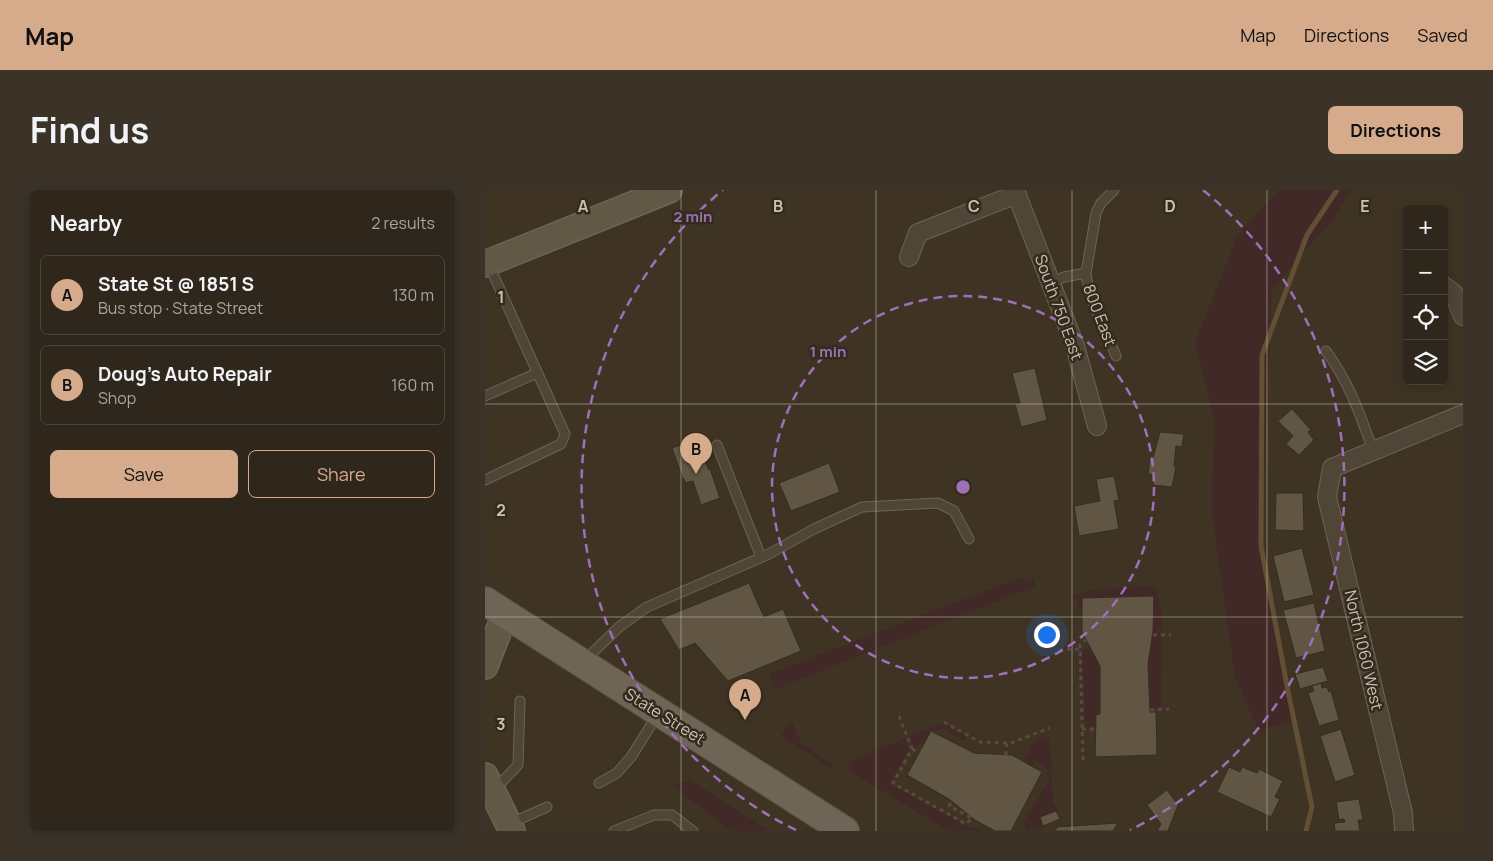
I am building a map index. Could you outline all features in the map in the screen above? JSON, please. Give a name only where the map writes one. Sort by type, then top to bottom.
[{"type":"main road","name":"State Street","points":[[495,608],[845,831]]},
{"type":"street","points":[[486,263],[669,190]]},
{"type":"street","points":[[909,257],[918,233],[1016,192]]},
{"type":"street","name":"South 750 East","points":[[1016,192],[1075,346],[1097,426]]},
{"type":"street","points":[[1448,289],[1454,294],[1463,316]]},
{"type":"street","points":[[1373,450],[1463,414]]},
{"type":"street","name":"North 1060 West","points":[[1373,450],[1332,468],[1327,496],[1403,813],[1404,831]]},
{"type":"street","points":[[485,666],[495,608]]},
{"type":"street","points":[[487,788],[510,828]]},
{"type":"lane","points":[[1051,283],[1064,277],[1085,273],[1096,213],[1101,203],[1114,190]]},
{"type":"lane","points":[[485,480],[561,444],[565,434],[486,263]]},
{"type":"lane","name":"800 East","points":[[1085,273],[1091,296],[1116,356]]},
{"type":"lane","points":[[1325,351],[1339,370],[1355,400],[1373,450]]},
{"type":"lane","points":[[485,396],[537,373]]},
{"type":"lane","points":[[717,445],[761,557]]},
{"type":"lane","points":[[582,663],[619,627],[647,607],[761,557],[862,507],[938,502],[954,511],[969,539]]},
{"type":"lane","points":[[487,788],[518,765],[520,701]]},
{"type":"lane","points":[[599,783],[617,773],[631,758],[659,712]]},
{"type":"lane","points":[[510,828],[547,807]]},
{"type":"lane","points":[[614,831],[654,815],[672,815],[693,831]]},
{"type":"path","points":[[1153,635],[1171,636]]},
{"type":"path","points":[[1083,760],[1080,645],[1086,640]]},
{"type":"path","points":[[1059,650],[1080,649]]},
{"type":"path","points":[[1150,710],[1169,709]]},
{"type":"path","points":[[899,716],[912,749],[919,753]]},
{"type":"path","points":[[944,722],[980,742],[1011,743],[1050,728]]},
{"type":"path","points":[[1082,729],[1096,729]]},
{"type":"path","points":[[1005,755],[1007,743]]},
{"type":"path","points":[[912,749],[893,783],[966,824],[971,818],[949,806],[952,801]]},
{"type":"shaded area","points":[[1278,190],[1351,190],[1332,221],[1272,289],[1261,546],[1295,721],[1259,731],[1235,678],[1212,513],[1214,416],[1195,342],[1238,235]]},
{"type":"shaded area","points":[[1022,577],[1024,581],[1033,578],[1036,586],[775,689],[769,674]]},
{"type":"shaded area","points":[[1156,586],[1162,617],[1161,707],[1150,708],[1148,664],[1153,631],[1154,596],[1082,598],[1082,612],[1078,612],[1078,603],[1071,596],[1098,589]]},
{"type":"shaded area","points":[[1090,647],[1100,666],[1100,714],[1096,715],[1096,728],[1086,727],[1082,651]]},
{"type":"shaded area","points":[[790,721],[793,723],[800,742],[832,765],[832,769],[781,736]]},
{"type":"shaded area","points":[[942,723],[968,737],[964,741],[944,729],[931,731],[924,744],[921,743],[916,749],[914,747],[910,736]]},
{"type":"shaded area","points":[[905,738],[909,749],[890,783],[891,785],[973,829],[975,827],[982,831],[949,831],[851,772],[848,762]]},
{"type":"shaded area","points":[[1042,739],[1050,739],[1053,804],[1060,809],[1040,817],[1043,826],[1039,829],[1026,830],[1024,822],[1050,778],[1047,769],[1043,765],[1036,761],[1032,766],[1024,762],[1029,753],[1029,745]]},
{"type":"shaded area","points":[[690,780],[770,831],[732,831],[673,786]]},
{"type":"building","points":[[1035,368],[1047,420],[1021,427],[1015,404],[1020,403],[1012,373]]},
{"type":"building","points":[[1292,409],[1311,430],[1308,432],[1314,440],[1299,455],[1286,444],[1293,436],[1278,421]]},
{"type":"building","points":[[1160,432],[1184,434],[1182,447],[1176,446],[1174,466],[1176,467],[1172,487],[1153,485],[1154,475],[1148,474],[1150,457],[1153,458]]},
{"type":"building","points":[[698,438],[720,498],[701,505],[693,481],[685,483],[672,448]]},
{"type":"building","points":[[829,463],[840,492],[791,511],[779,483]]},
{"type":"building","points":[[1114,476],[1119,500],[1114,501],[1119,529],[1079,536],[1074,506],[1100,501],[1096,479]]},
{"type":"building","points":[[1276,493],[1303,493],[1304,531],[1275,530]]},
{"type":"building","points":[[1302,548],[1314,595],[1284,602],[1273,556]]},
{"type":"building","points":[[749,583],[764,617],[783,609],[801,651],[728,681],[695,643],[679,650],[660,619]]},
{"type":"building","points":[[1154,596],[1153,631],[1148,664],[1150,712],[1156,712],[1157,755],[1095,757],[1096,715],[1100,714],[1100,666],[1082,632],[1082,598]]},
{"type":"building","points":[[1314,603],[1325,651],[1296,658],[1283,610]]},
{"type":"building","points":[[1323,667],[1328,681],[1300,689],[1295,674]]},
{"type":"building","points":[[1321,683],[1322,688],[1327,687],[1329,692],[1331,691],[1339,720],[1319,726],[1308,693],[1314,691],[1312,686]]},
{"type":"building","points":[[1341,729],[1355,775],[1335,782],[1320,736]]},
{"type":"building","points":[[931,731],[974,753],[1012,755],[1042,772],[1011,831],[995,831],[975,820],[949,799],[907,775]]},
{"type":"building","points":[[1229,767],[1240,772],[1242,767],[1257,773],[1259,769],[1283,781],[1275,797],[1280,799],[1271,817],[1217,792]]},
{"type":"building","points":[[1167,790],[1178,805],[1168,831],[1157,831],[1161,824],[1147,805]]},
{"type":"building","points":[[1359,799],[1363,820],[1358,820],[1360,831],[1335,831],[1334,823],[1345,822],[1344,819],[1339,820],[1336,802]]},
{"type":"building","points":[[1056,811],[1060,819],[1043,826],[1040,817]]},
{"type":"building","points":[[1118,823],[1113,831],[1055,831],[1057,827]]},
{"type":"waterway","points":[[1306,831],[1312,807],[1261,546],[1262,355],[1307,235],[1337,190]]},
{"type":"place","name":"Doug's Auto Repair","points":[[696,474]]},
{"type":"place","name":"State St @ 1851 S","points":[[745,720]]}]
